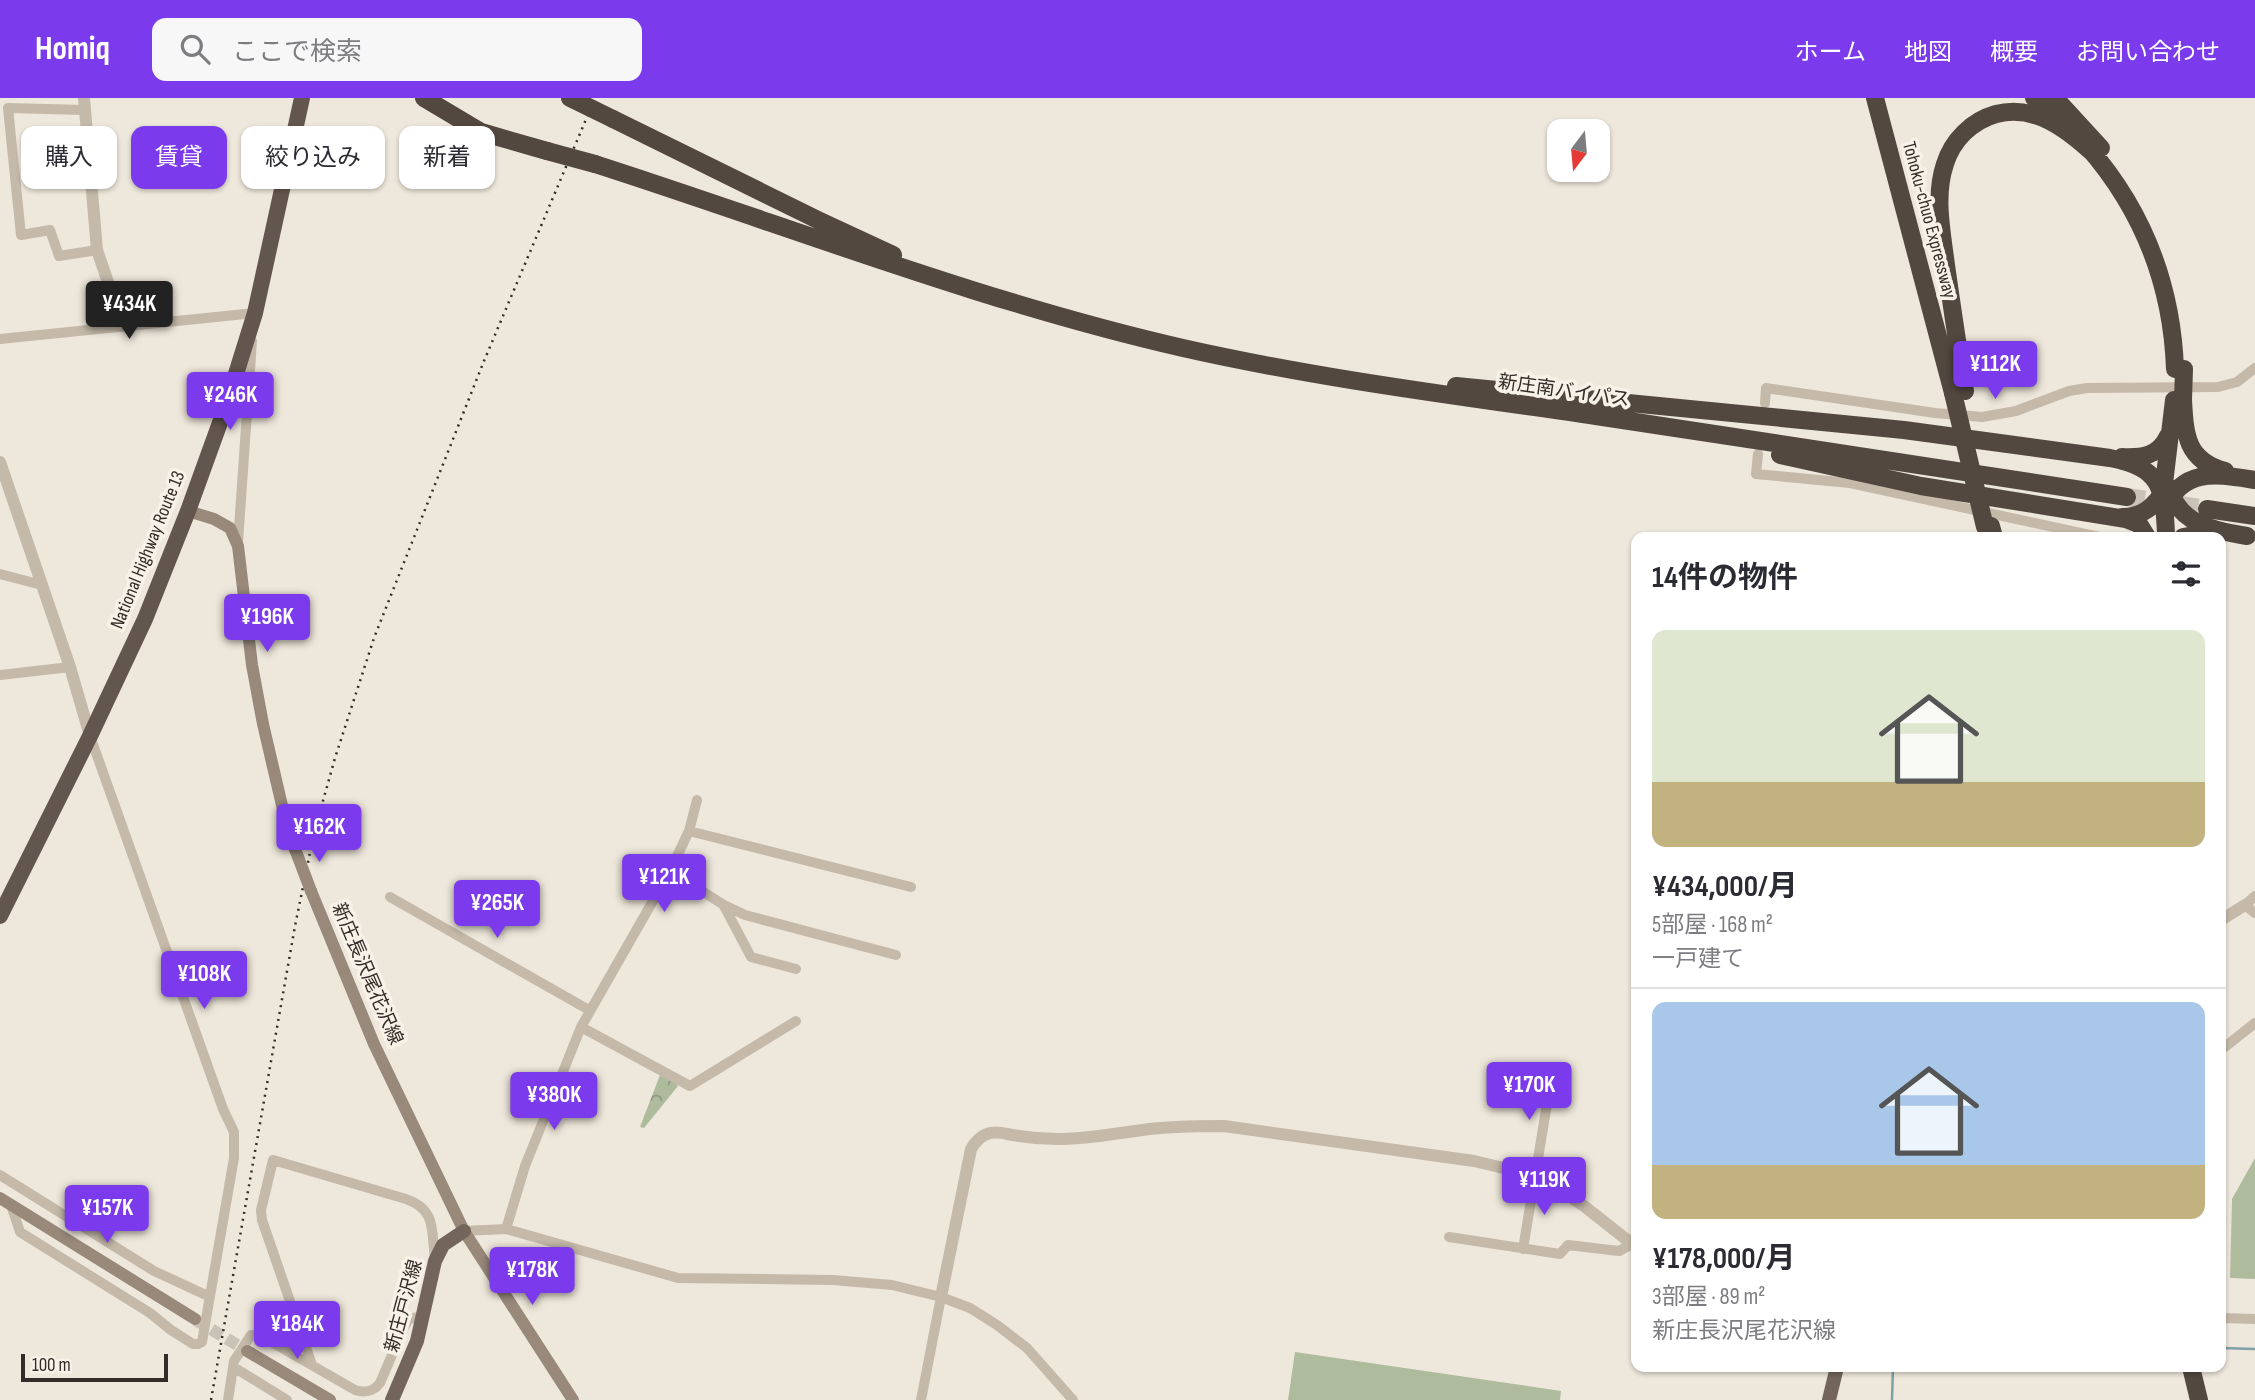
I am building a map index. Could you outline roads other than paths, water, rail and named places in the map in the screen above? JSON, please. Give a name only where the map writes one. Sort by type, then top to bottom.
[{"type":"highway","name":"National Highway Route 13","points":[[0,916],[145,619],[188,510],[226,405],[254,316],[302,98]]},
{"type":"highway","points":[[424,98],[481,132],[595,164],[874,259],[1000,297],[1181,343],[1354,380],[1526,414],[1734,446],[1921,486],[2110,516],[2128,517],[2142,514],[2184,483],[2200,476],[2219,474],[2255,479]]},
{"type":"highway","points":[[570,98],[879,249],[1000,297]]},
{"type":"highway","points":[[1863,98],[1926,288]]},
{"type":"highway","name":"Tohoku-chuo Expressway","points":[[1875,98],[1926,288],[1959,392]]},
{"type":"highway","points":[[2034,98],[2096,150]]},
{"type":"highway","points":[[2049,98],[2072,117],[2121,190],[2143,231],[2170,311],[2180,369],[2162,532]]},
{"type":"highway","points":[[2055,98],[2096,150]]},
{"type":"highway","points":[[1989,532],[1959,392],[1940,209],[1941,177],[1949,153],[1962,135],[1980,121],[2000,113],[2022,112],[2040,116],[2096,150]]},
{"type":"highway","points":[[1354,380],[1904,430],[2094,455],[2140,467],[2153,476],[2167,495],[2194,522],[2223,532]]},
{"type":"highway","name":"新庄南バイパス","points":[[1354,380],[2127,496]]},
{"type":"highway","points":[[2094,455],[2133,458],[2148,456],[2164,444],[2178,400]]},
{"type":"highway","points":[[2178,400],[2186,435],[2197,456],[2217,469],[2255,479]]},
{"type":"highway","points":[[2171,428],[2171,462]]},
{"type":"highway","points":[[2207,509],[2255,516]]},
{"type":"highway","points":[[2110,516],[2139,524],[2154,532]]},
{"type":"highway","points":[[2226,533],[2251,537]]},
{"type":"highway","points":[[2226,536],[2251,537]]},
{"type":"highway","points":[[2192,1372],[2199,1400]]},
{"type":"main road","points":[[188,510],[230,527],[238,546]]},
{"type":"main road","name":"新庄長沢尾花沢線","points":[[238,546],[243,604],[258,701],[295,849],[311,891],[385,1067],[464,1231],[573,1400]]},
{"type":"main road","points":[[5,1201],[195,1320]]},
{"type":"main road","name":"新庄戸沢線","points":[[392,1400],[410,1362],[424,1316],[435,1261],[443,1245],[464,1231]]},
{"type":"main road","points":[[247,1351],[330,1400]]},
{"type":"main road","points":[[1829,1400],[1836,1372]]},
{"type":"street","points":[[97,250],[59,256],[50,230],[21,235],[8,108],[85,104],[97,250],[124,326]]},
{"type":"street","points":[[0,339],[254,316],[238,546]]},
{"type":"street","points":[[1765,403],[1766,388],[1982,418],[2016,411],[2054,396],[2087,388],[2218,387],[2237,382],[2255,368]]},
{"type":"street","points":[[1758,454],[1756,474],[1850,483],[2076,532]]},
{"type":"street","points":[[0,462],[70,667],[90,736],[223,1109],[234,1132],[234,1158],[202,1342],[193,1344],[150,1313],[20,1232],[5,1201]]},
{"type":"street","points":[[0,573],[42,585]]},
{"type":"street","points":[[0,675],[70,667]]},
{"type":"street","points":[[506,1229],[529,1154],[580,1027],[670,871],[689,831],[696,800]]},
{"type":"street","points":[[689,831],[911,887]]},
{"type":"street","points":[[670,871],[723,905],[745,915],[896,955]]},
{"type":"street","points":[[390,897],[589,1010]]},
{"type":"street","points":[[723,905],[751,957],[796,969]]},
{"type":"street","points":[[2226,918],[2252,905]]},
{"type":"street","points":[[580,1027],[690,1086],[796,1021]]},
{"type":"street","points":[[2226,1046],[2255,1023]]},
{"type":"street","points":[[1523,1249],[1553,1068]]},
{"type":"street","points":[[921,1400],[971,1149],[977,1138],[984,1133],[999,1132],[1027,1138],[1069,1140],[1186,1125],[1224,1126],[1474,1161],[1511,1170],[1555,1188],[1584,1206],[1631,1243]]},
{"type":"street","points":[[313,1365],[262,1220],[261,1210],[273,1160],[406,1199],[424,1208],[429,1215],[435,1261]]},
{"type":"street","points":[[0,1175],[154,1271],[208,1296]]},
{"type":"street","points":[[464,1231],[506,1229],[678,1278],[833,1280],[892,1285],[941,1297],[970,1307],[1027,1348],[1073,1400]]},
{"type":"street","points":[[1449,1237],[1560,1254],[1568,1245],[1619,1251],[1631,1246]]},
{"type":"street","points":[[228,1400],[234,1362],[248,1337],[253,1334],[363,1392],[376,1388],[380,1383],[409,1319],[424,1316]]},
{"type":"street","points":[[2226,1318],[2255,1319]]},
{"type":"street","points":[[234,1368],[288,1400]]},
{"type":"waterway","points":[[2226,1348],[2255,1349]]},
{"type":"waterway","points":[[1892,1400],[1893,1372]]},
{"type":"tunnel","points":[[2127,497],[2207,509]]},
{"type":"tunnel","points":[[196,1320],[247,1351]]},
{"type":"railway","points":[[211,1400],[295,926],[314,833],[335,758],[374,638],[484,361],[595,98]]}]
